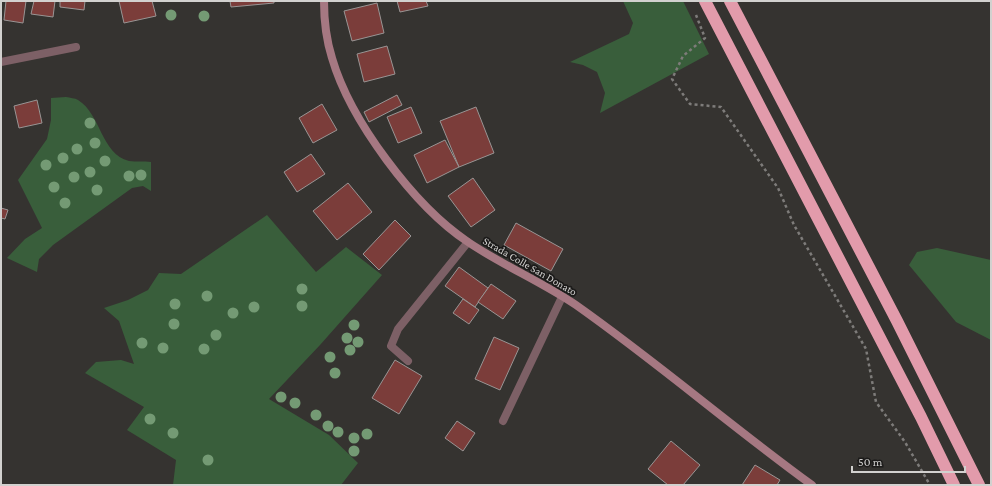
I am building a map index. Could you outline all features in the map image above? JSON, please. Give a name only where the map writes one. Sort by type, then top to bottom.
[{"type":"highway","points":[[705,1],[921,417],[954,485]]},
{"type":"highway","points":[[732,6],[897,321],[979,485]]},
{"type":"street","name":"Strada Colle San Donato","points":[[324,1],[327,36],[338,78],[361,120],[412,192],[430,212],[468,242],[581,309],[757,445],[812,485]]},
{"type":"street","points":[[1,62],[76,47]]},
{"type":"street","points":[[408,361],[391,346],[398,329],[468,242]]},
{"type":"street","points":[[504,421],[562,297]]},
{"type":"path","points":[[693,9],[705,38],[684,56],[672,79],[690,104],[721,108],[778,188],[794,225],[866,349],[876,402],[905,442],[930,485]]},
{"type":"green space","points":[[623,1],[683,1],[709,54],[600,113],[605,93],[597,72],[583,65],[570,62],[629,34],[633,23]]},
{"type":"green space","points":[[66,97],[77,99],[86,106],[112,150],[120,157],[129,161],[151,162],[151,191],[143,186],[132,188],[53,245],[39,259],[37,272],[7,258],[25,239],[42,228],[18,180],[47,139],[51,120],[51,98]]},
{"type":"green space","points":[[267,215],[316,272],[346,247],[382,275],[320,345],[269,399],[329,435],[358,463],[341,485],[173,485],[176,460],[127,430],[144,407],[85,373],[96,362],[121,360],[134,364],[119,321],[104,308],[128,300],[148,290],[159,273],[181,274]]},
{"type":"green space","points":[[937,248],[991,260],[991,340],[956,322],[909,265],[917,252]]},
{"type":"building","points":[[6,1],[26,1],[23,23],[4,20]]},
{"type":"building","points":[[34,1],[55,1],[53,17],[31,14]]},
{"type":"building","points":[[60,1],[85,1],[84,10],[60,7]]},
{"type":"building","points":[[119,1],[152,1],[156,16],[124,23]]},
{"type":"building","points":[[230,1],[274,1],[274,3],[231,7]]},
{"type":"building","points":[[397,1],[426,1],[428,6],[400,12]]},
{"type":"building","points":[[377,3],[384,33],[352,41],[344,11]]},
{"type":"building","points":[[387,46],[395,74],[364,82],[357,54]]},
{"type":"building","points":[[397,95],[402,105],[369,122],[364,112]]},
{"type":"building","points":[[37,100],[42,123],[19,128],[14,106]]},
{"type":"building","points":[[322,104],[337,130],[313,143],[299,118]]},
{"type":"building","points":[[411,107],[422,133],[398,143],[387,117]]},
{"type":"building","points":[[476,107],[494,153],[459,167],[440,121]]},
{"type":"building","points":[[445,140],[459,167],[427,183],[414,155]]},
{"type":"building","points":[[311,154],[325,174],[297,192],[284,172]]},
{"type":"building","points":[[473,178],[495,210],[471,227],[448,196]]},
{"type":"building","points":[[348,183],[372,212],[337,240],[313,211]]},
{"type":"building","points":[[1,208],[8,210],[5,219],[1,218]]},
{"type":"building","points":[[395,220],[411,236],[379,270],[363,254]]},
{"type":"building","points":[[516,223],[563,249],[551,271],[504,245]]},
{"type":"building","points":[[459,267],[488,288],[475,307],[445,286]]},
{"type":"building","points":[[491,284],[516,301],[503,319],[478,302]]},
{"type":"building","points":[[463,299],[479,310],[469,324],[453,313]]},
{"type":"building","points":[[494,337],[519,348],[500,390],[475,379]]},
{"type":"building","points":[[395,360],[422,376],[399,414],[372,398]]},
{"type":"building","points":[[457,421],[475,433],[463,451],[445,438]]},
{"type":"building","points":[[671,441],[700,465],[683,485],[668,485],[648,469]]},
{"type":"building","points":[[755,465],[780,480],[777,485],[742,485]]}]
